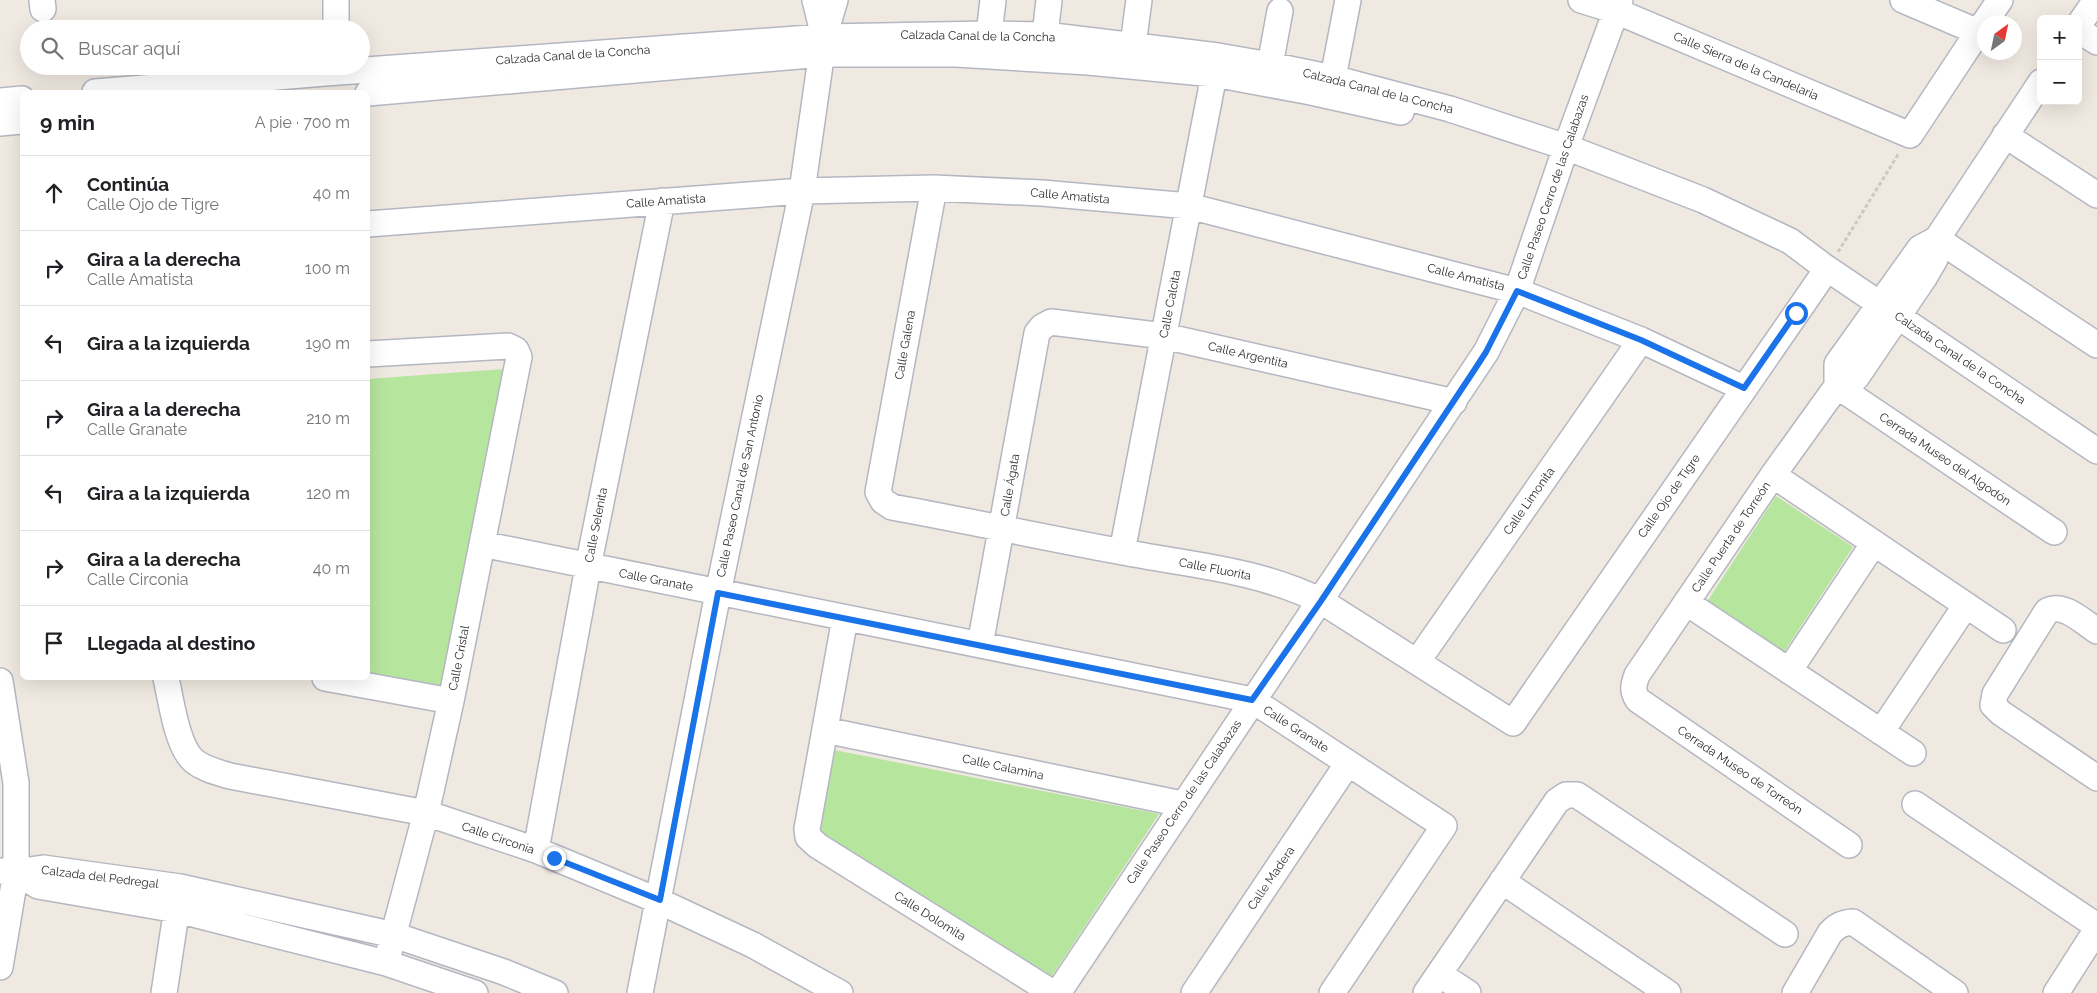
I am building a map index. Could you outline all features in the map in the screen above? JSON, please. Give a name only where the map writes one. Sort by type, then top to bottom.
[{"type":"street","points":[[336,0],[336,20]]},
{"type":"street","points":[[815,0],[823,45]]},
{"type":"street","points":[[823,45],[835,0]]},
{"type":"street","points":[[989,34],[993,0]]},
{"type":"street","points":[[1044,35],[1049,0]]},
{"type":"street","points":[[1133,45],[1139,0]]},
{"type":"street","points":[[1333,78],[1348,0]]},
{"type":"street","name":"Calle Sierra de la Candelaria","points":[[1581,0],[1618,6],[1910,135]]},
{"type":"street","points":[[1903,0],[1977,24]]},
{"type":"street","points":[[1990,15],[2000,0]]},
{"type":"street","points":[[2082,22],[2096,0]]},
{"type":"street","name":"Calle Paseo Cerro de las Calabazas","points":[[1058,993],[1182,804],[1321,601],[1486,352],[1517,291],[1618,6]]},
{"type":"street","points":[[1270,65],[1280,11]]},
{"type":"street","points":[[2082,31],[2097,42]]},
{"type":"street","name":"Calzada Canal de la Concha","points":[[370,74],[989,34],[1044,35],[1133,45],[1216,65],[1311,92],[1402,112],[1644,176],[1754,222],[1790,240],[1824,267],[2097,450]]},
{"type":"street","points":[[1910,135],[1977,35]]},
{"type":"street","name":"Calzada Canal de la Concha","points":[[370,92],[823,45],[1088,62],[1270,65],[1333,78],[1459,111],[1564,154]]},
{"type":"street","name":"Calle Paseo Canal de San Antonio","points":[[640,993],[660,900],[718,593],[802,191],[823,45]]},
{"type":"street","name":"Calle Calcita","points":[[1122,552],[1216,65]]},
{"type":"street","name":"Calzada Canal de la Concha","points":[[125,90],[348,75]]},
{"type":"street","points":[[1837,386],[1836,364],[1935,259],[1937,239],[2037,88]]},
{"type":"street","points":[[0,100],[20,99]]},
{"type":"street","points":[[0,123],[20,121]]},
{"type":"street","points":[[2005,135],[2097,195]]},
{"type":"street","name":"Calle Amatista","points":[[370,224],[802,191],[934,188],[1042,193],[1189,206],[1517,291],[1641,340],[1744,388]]},
{"type":"street","name":"Calle Galena","points":[[883,501],[878,492],[934,188]]},
{"type":"street","name":"Calle Selenita","points":[[536,850],[588,566],[662,201]]},
{"type":"street","points":[[1937,239],[2097,345]]},
{"type":"street","name":"Calle Ojo de Tigre","points":[[1513,723],[1744,388],[1824,267]]},
{"type":"street","name":"Calle Argentita","points":[[1042,327],[1051,322],[1164,336],[1454,402]]},
{"type":"street","name":"Calle Ágata","points":[[980,645],[1003,528],[1037,333],[1042,327]]},
{"type":"street","name":"Calle Limonita","points":[[1417,662],[1641,340]]},
{"type":"street","name":"Calle Cristal","points":[[370,354],[508,346],[516,350],[519,357],[451,701],[426,814],[386,963]]},
{"type":"street","name":"Calle Puerta de Torreón","points":[[1633,693],[1633,685],[1637,675],[1773,475],[1837,386]]},
{"type":"street","name":"Cerrada Museo del Algodón","points":[[1837,386],[2054,532]]},
{"type":"street","points":[[1773,475],[2004,630]]},
{"type":"street","name":"Calle Fluorita","points":[[883,501],[892,507],[1272,580],[1296,588],[1321,601],[1513,723]]},
{"type":"street","points":[[1789,671],[1874,543]]},
{"type":"street","name":"Calle Granate","points":[[482,544],[1252,700],[1444,826],[1332,993]]},
{"type":"street","points":[[1687,603],[1913,753]]},
{"type":"street","points":[[1881,732],[1966,605]]},
{"type":"street","points":[[2097,630],[2065,610],[2053,608],[2047,611],[1995,694],[1993,705],[2097,778]]},
{"type":"street","points":[[825,730],[845,618]]},
{"type":"street","name":"Calle Circonia","points":[[166,680],[183,746],[193,760],[204,768],[230,776],[426,814],[536,850],[660,900],[753,945],[840,993]]},
{"type":"street","points":[[336,680],[451,701]]},
{"type":"street","points":[[0,681],[16,783],[0,967]]},
{"type":"street","name":"Cerrada Museo de Torreón","points":[[1633,693],[1638,700],[1849,845]]},
{"type":"street","name":"Calle Calamina","points":[[825,730],[1182,804]]},
{"type":"street","name":"Calle Dolomita","points":[[825,730],[807,829],[808,837],[818,846],[1053,993]]},
{"type":"street","name":"Calle Madera","points":[[1194,993],[1348,763]]},
{"type":"street","points":[[1468,993],[1432,983],[1557,801],[1566,794],[1576,795],[1785,934]]},
{"type":"street","points":[[1915,804],[2097,927],[2056,993]]},
{"type":"street","name":"Calzada del Pedregal","points":[[8,872],[38,886],[179,899],[394,935],[504,972],[556,993]]},
{"type":"street","points":[[1502,881],[1668,993]]},
{"type":"street","points":[[164,993],[179,899]]},
{"type":"street","name":"Calzada del Pedregal","points":[[179,899],[386,963],[475,993]]},
{"type":"street","points":[[1795,993],[1830,933],[1836,927],[1853,922],[1955,993]]},
{"type":"path","points":[[1824,267],[1910,135]]},
{"type":"green space","points":[[504,369],[440,692],[370,673],[370,379]]},
{"type":"green space","points":[[1776,496],[1853,547],[1784,652],[1707,602]]},
{"type":"green space","points":[[834,750],[1159,814],[1052,976],[818,832]]},
{"type":"route","points":[[554,858],[660,900],[718,593],[1252,700],[1321,601],[1454,402],[1486,352],[1517,291],[1641,340],[1744,388],[1796,313]]}]
